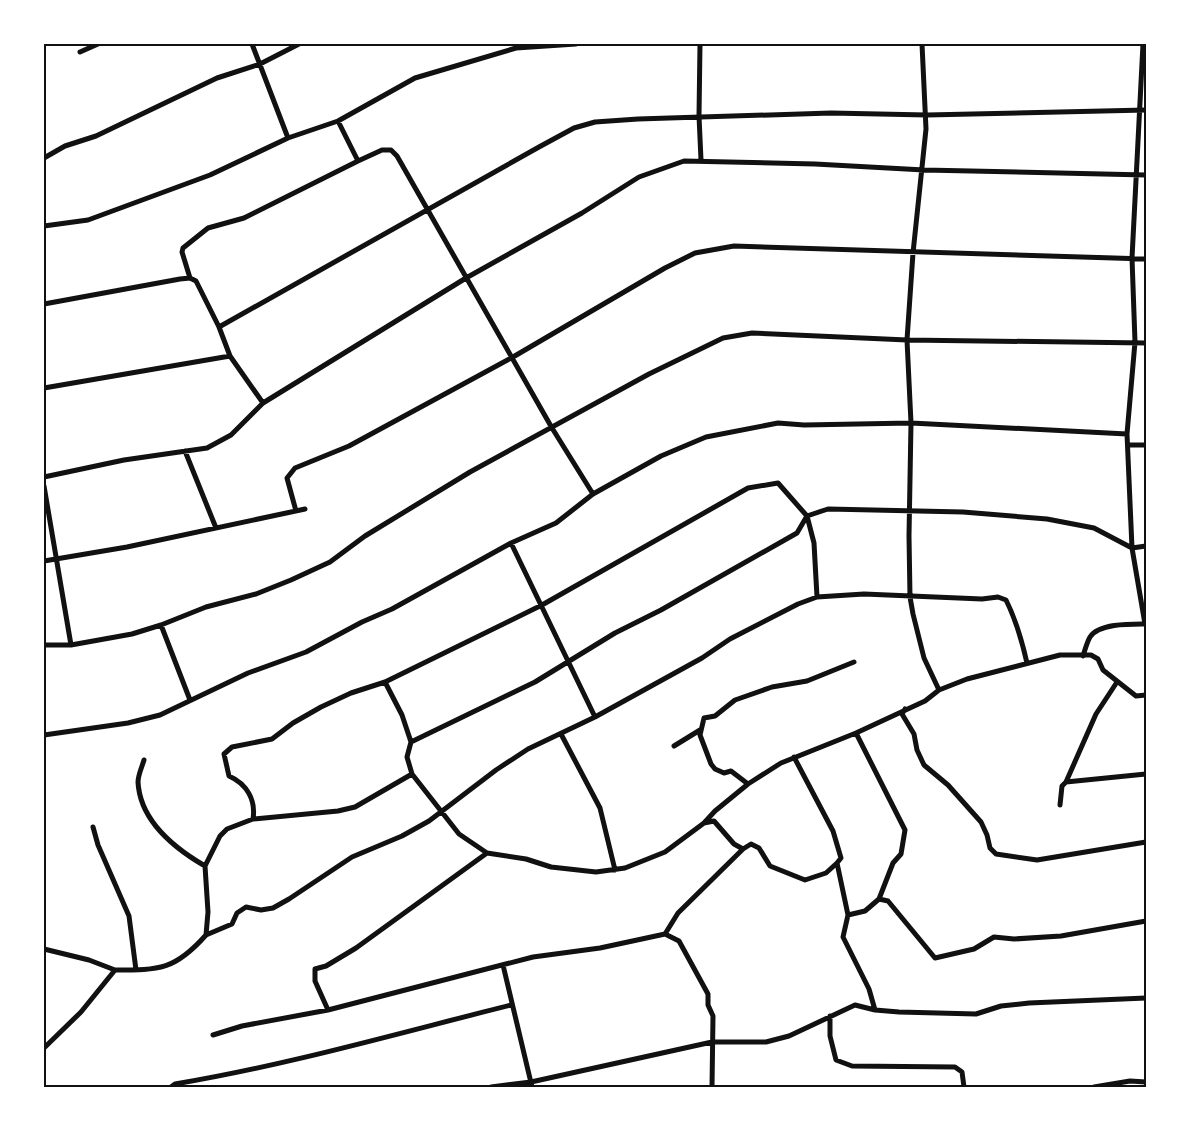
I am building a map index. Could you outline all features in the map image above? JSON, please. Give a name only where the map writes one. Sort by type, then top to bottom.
[{"type":"street","points":[[80,52],[98,44]]},
{"type":"street","points":[[252,44],[288,138]]},
{"type":"street","points":[[44,158],[64,146],[96,136],[216,78],[260,64],[299,44]]},
{"type":"street","points":[[44,226],[88,220],[210,175],[288,138],[338,121],[415,78],[516,48],[576,44]]},
{"type":"street","points":[[700,44],[699,116],[701,160]]},
{"type":"street","points":[[922,44],[927,115],[924,170],[913,253],[907,340],[911,423],[910,598],[924,658],[939,690]]},
{"type":"street","points":[[1083,656],[1090,637],[1097,631],[1124,623],[1146,624],[1132,548],[1129,445],[1127,434],[1135,342],[1132,258],[1134,174],[1140,110],[1142,44]]},
{"type":"street","points":[[219,327],[574,128],[595,122],[699,116],[831,113],[927,115],[1146,110]]},
{"type":"street","points":[[338,121],[358,161]]},
{"type":"street","points":[[190,278],[182,252],[183,248],[208,228],[244,218],[358,161],[382,150],[391,150],[397,156],[552,428],[594,494]]},
{"type":"street","points":[[44,477],[124,460],[207,448],[231,435],[263,403],[466,278],[582,213],[639,177],[684,161],[701,160],[924,170],[1146,175]]},
{"type":"street","points":[[296,511],[287,478],[295,468],[349,446],[513,357],[601,304],[695,253],[734,246],[810,247],[913,253],[1146,259]]},
{"type":"street","points":[[44,304],[190,278],[196,281],[219,327],[230,356],[263,403]]},
{"type":"street","points":[[44,645],[71,645],[132,634],[161,626],[206,608],[256,594],[330,562],[365,536],[470,472],[649,374],[723,338],[752,333],[907,340],[1146,343]]},
{"type":"street","points":[[44,388],[230,356]]},
{"type":"street","points":[[44,735],[145,720],[248,673],[306,652],[362,622],[392,609],[511,543],[556,523],[594,494],[662,456],[706,438],[734,430],[778,423],[804,425],[911,423],[1127,434]]},
{"type":"street","points":[[1129,445],[1146,445]]},
{"type":"street","points":[[184,451],[216,528]]},
{"type":"street","points":[[253,819],[254,809],[244,785],[229,776],[224,754],[232,747],[272,739],[293,723],[321,707],[385,682],[542,605],[748,488],[778,483],[807,516],[814,543],[817,597]]},
{"type":"street","points":[[44,486],[71,645]]},
{"type":"street","points":[[44,561],[127,547],[305,509]]},
{"type":"street","points":[[1146,546],[1132,548],[1094,528],[1047,519],[963,512],[828,509],[807,516],[798,532],[661,610],[615,633],[569,663],[411,742],[407,748],[407,758],[412,774],[458,834],[487,853],[526,858],[551,867],[596,872],[615,870],[644,862],[665,852],[704,823],[715,811],[748,784],[781,763],[856,733],[904,709],[925,701],[939,690],[967,679],[1060,655],[1091,655],[1098,659],[1103,670],[1136,696],[1146,695]]},
{"type":"street","points":[[511,543],[595,717]]},
{"type":"street","points":[[44,949],[89,960],[115,970],[153,970],[183,960],[206,936],[232,924],[237,913],[246,907],[261,910],[273,908],[308,888],[352,858],[402,836],[442,811],[496,770],[528,749],[595,717],[702,658],[730,639],[817,597],[864,594],[910,598],[982,599],[998,597],[1006,600],[1021,638],[1026,663]]},
{"type":"street","points":[[161,626],[190,700]]},
{"type":"street","points":[[748,784],[732,771],[724,773],[714,769],[700,730],[704,718],[715,716],[735,700],[772,687],[807,681],[854,662]]},
{"type":"street","points":[[385,682],[402,716],[411,742]]},
{"type":"street","points":[[1060,805],[1062,786],[1066,782],[1096,714],[1117,682]]},
{"type":"street","points":[[904,709],[902,714],[914,734],[917,750],[924,765],[934,776],[948,785],[981,822],[990,848],[996,854],[1038,860],[1146,842]]},
{"type":"street","points":[[674,746],[700,730]]},
{"type":"street","points":[[848,915],[865,911],[879,899],[893,863],[901,854],[905,830],[856,733]]},
{"type":"street","points":[[561,734],[600,808],[615,870]]},
{"type":"street","points":[[665,934],[678,913],[751,844],[759,848],[770,866],[805,880],[826,873],[841,858],[833,831],[794,757]]},
{"type":"street","points":[[144,760],[138,781],[144,810],[178,848],[205,866]]},
{"type":"street","points":[[206,936],[208,912],[205,866],[220,836],[227,829],[253,819],[338,812],[355,807],[412,774]]},
{"type":"street","points":[[1066,782],[1146,774]]},
{"type":"street","points":[[704,823],[714,821],[734,844],[744,849]]},
{"type":"street","points":[[93,827],[98,845],[129,916],[136,970]]},
{"type":"street","points":[[328,1010],[316,981],[315,969],[326,966],[356,948],[487,853]]},
{"type":"street","points":[[837,863],[848,915],[843,937],[869,990],[875,1010]]},
{"type":"street","points":[[879,899],[888,901],[905,919],[935,958],[974,949],[994,936],[1014,940],[1061,936],[1146,921]]},
{"type":"street","points":[[213,1035],[242,1026],[328,1010],[533,957],[600,948],[665,934],[679,941],[708,994],[708,1005],[713,1016],[712,1087]]},
{"type":"street","points":[[503,965],[531,1085]]},
{"type":"street","points":[[44,1048],[81,1012],[115,970]]},
{"type":"street","points":[[490,1087],[531,1085],[712,1042],[766,1042],[789,1036],[855,1005],[875,1010],[976,1014],[1010,1005],[1146,998]]},
{"type":"street","points":[[171,1087],[174,1084],[220,1077],[357,1045],[511,1005]]},
{"type":"street","points":[[830,1016],[830,1036],[836,1060],[852,1066],[956,1067],[962,1072],[964,1087]]},
{"type":"street","points":[[1094,1087],[1130,1081],[1146,1082]]}]
